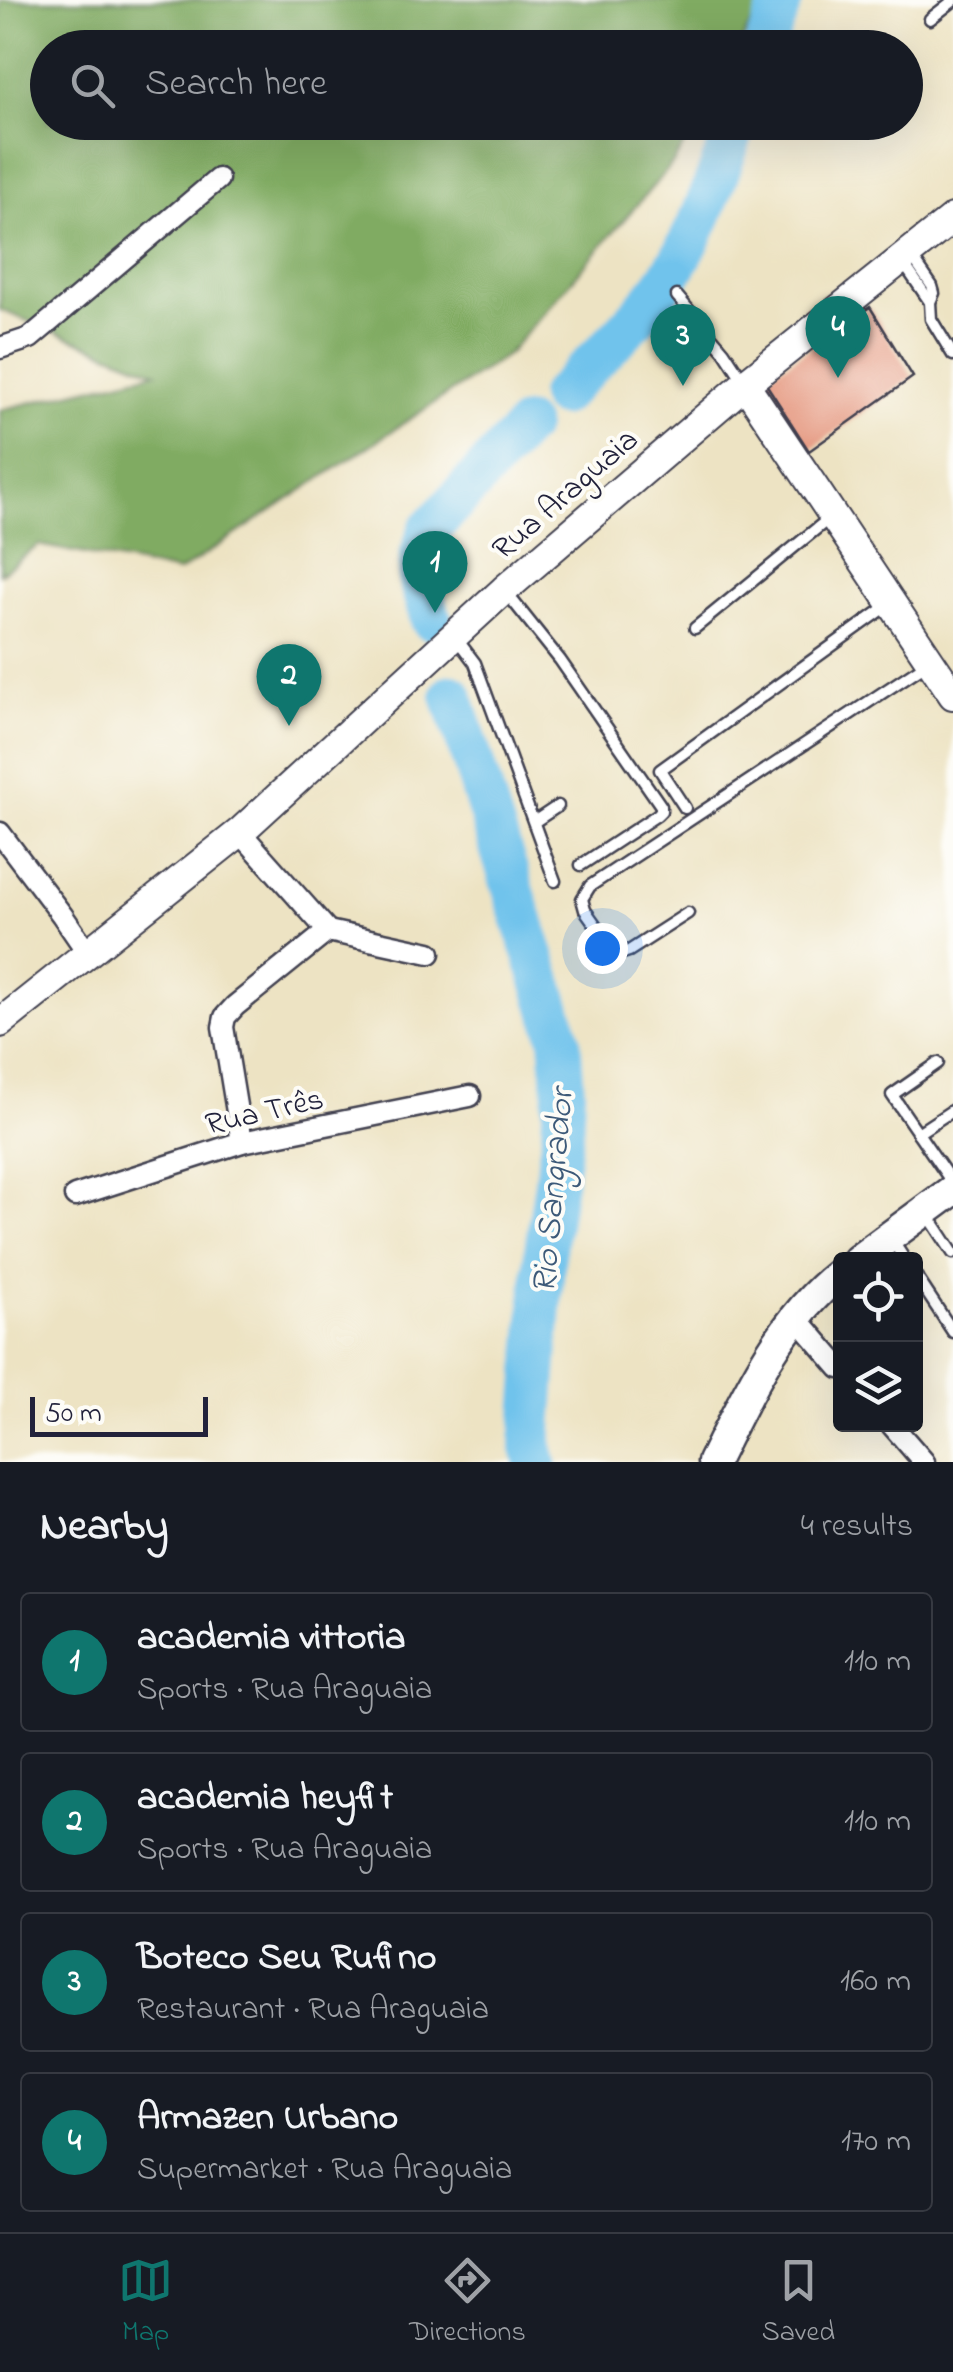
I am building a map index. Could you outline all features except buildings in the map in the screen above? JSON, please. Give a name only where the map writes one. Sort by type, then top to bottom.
[{"type":"main road","points":[[896,1247],[925,1210],[953,1187]]},
{"type":"main road","points":[[713,1462],[752,1382],[797,1318],[833,1279]]},
{"type":"street","points":[[0,348],[30,338],[218,179]]},
{"type":"street","name":"Rua Araguaia","points":[[0,1023],[240,832],[504,590],[745,384],[953,218]]},
{"type":"street","points":[[745,384],[953,695]]},
{"type":"street","points":[[240,832],[328,932],[430,953]]},
{"type":"street","points":[[0,834],[88,953]]},
{"type":"street","points":[[242,1142],[222,1028],[225,1017],[328,932]]},
{"type":"street","name":"Rua Três","points":[[75,1196],[242,1142],[470,1096]]},
{"type":"street","points":[[797,1318],[833,1360]]},
{"type":"street","points":[[898,1432],[924,1462]]},
{"type":"lane","points":[[930,19],[953,1]]},
{"type":"lane","points":[[905,257],[932,286],[930,319],[953,355]]},
{"type":"lane","points":[[677,296],[724,351],[745,384]]},
{"type":"lane","points":[[695,628],[833,515]]},
{"type":"lane","points":[[504,590],[560,660],[662,806],[658,815],[581,865]]},
{"type":"lane","points":[[684,808],[660,770],[891,603]]},
{"type":"lane","points":[[454,634],[475,663],[555,881]]},
{"type":"lane","points":[[688,913],[629,951],[617,954],[585,910],[582,899],[590,886],[930,661]]},
{"type":"lane","points":[[534,822],[558,806]]},
{"type":"lane","points":[[938,1063],[892,1095],[953,1187]]},
{"type":"lane","points":[[918,1133],[953,1110]]},
{"type":"lane","points":[[925,1210],[953,1253]]},
{"type":"lane","points":[[923,1287],[953,1332]]},
{"type":"green space","points":[[0,0],[765,0],[748,30],[30,30],[30,140],[686,140],[674,162],[508,354],[179,572],[39,545],[0,574],[0,410],[156,372],[0,310]]},
{"type":"water","points":[[538,1347],[541,1425],[547,1462],[524,1462],[523,1418]]},
{"type":"waterway","name":"Rio Sangrador","points":[[771,30],[782,0]]},
{"type":"waterway","name":"Rio Sangrador","points":[[560,396],[631,323],[669,277],[699,221],[730,140]]},
{"type":"waterway","name":"Rio Sangrador","points":[[431,620],[419,580],[420,556],[429,530],[526,426]]},
{"type":"waterway","name":"Rio Sangrador","points":[[452,695],[560,1038],[562,1135],[545,1250],[531,1444],[536,1462]]},
{"type":"place","name":"Armazen Urbano","points":[[838,378]]},
{"type":"place","name":"Boteco Seu Rufino","points":[[683,386]]},
{"type":"place","name":"academia vittoria","points":[[435,613]]},
{"type":"place","name":"academia heyfit","points":[[289,726]]}]
